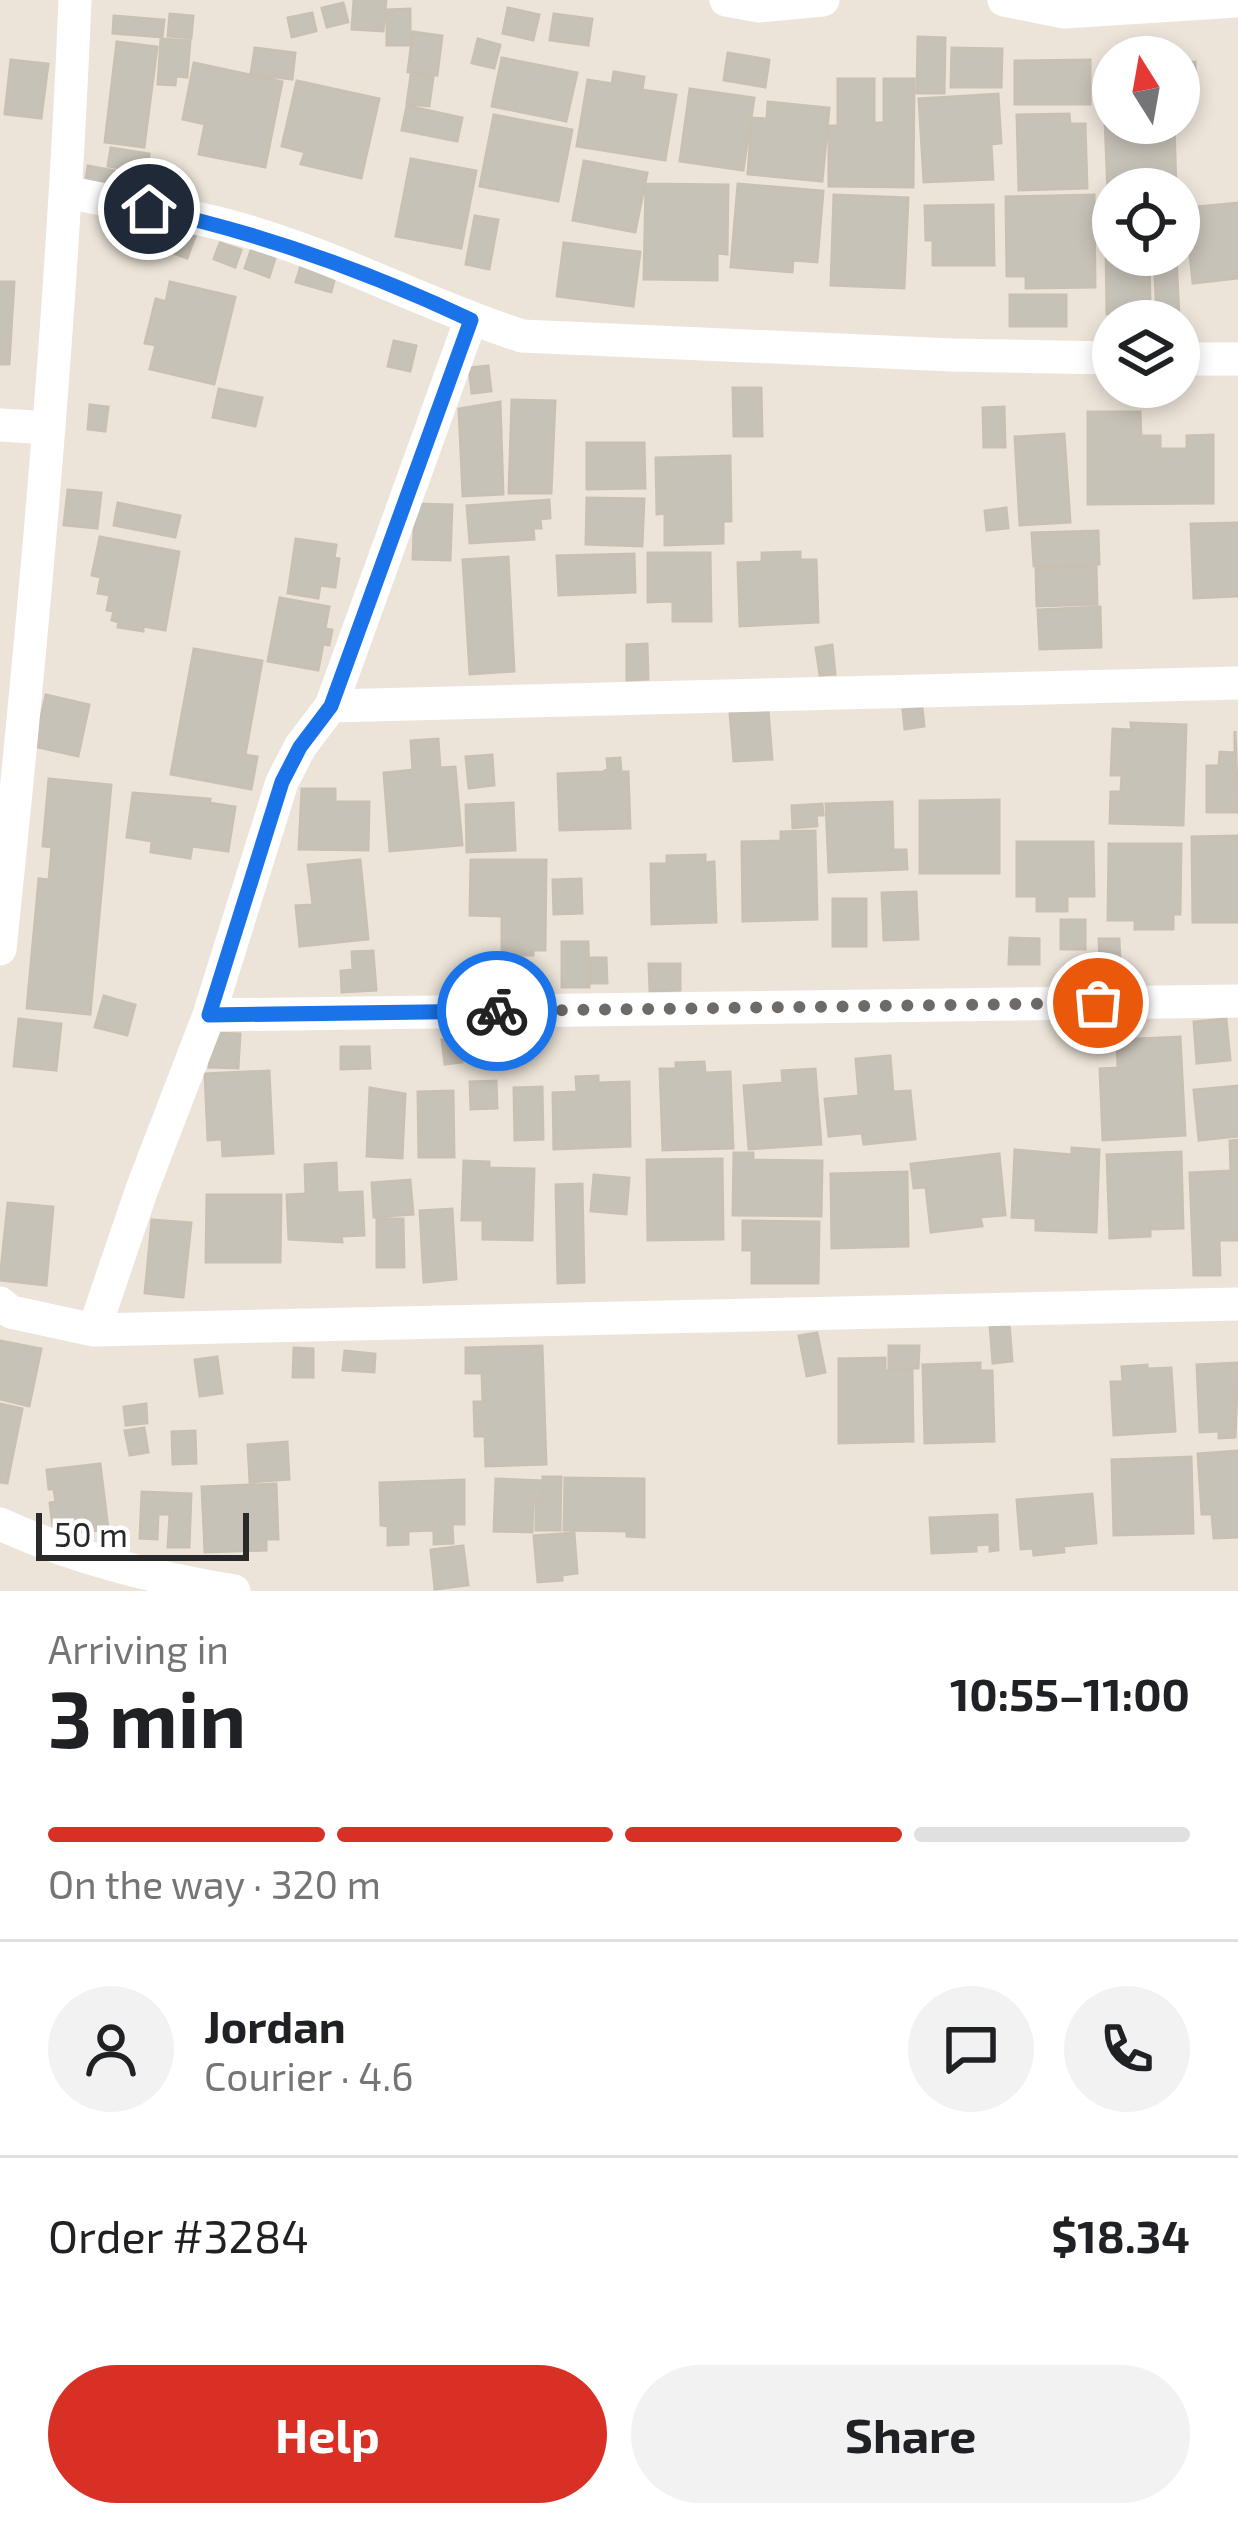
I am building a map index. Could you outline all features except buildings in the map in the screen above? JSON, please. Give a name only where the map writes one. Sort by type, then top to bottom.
[{"type":"street","points":[[0,949],[10,757],[49,428],[68,192],[75,0]]},
{"type":"street","points":[[726,0],[771,6],[823,0]]},
{"type":"street","points":[[1004,0],[1064,12],[1238,1]]},
{"type":"street","points":[[68,192],[231,227],[387,281],[471,320],[522,336],[1092,358]]},
{"type":"street","points":[[94,1330],[209,1015],[282,782],[300,747],[331,706],[471,320]]},
{"type":"street","points":[[1200,358],[1238,359]]},
{"type":"street","points":[[0,425],[49,428]]},
{"type":"street","points":[[331,706],[1238,683]]},
{"type":"street","points":[[209,1015],[1238,1001]]},
{"type":"street","points":[[0,1303],[11,1312],[94,1330],[1238,1304]]},
{"type":"street","points":[[0,1524],[55,1549],[147,1576],[234,1591]]},
{"type":"way so far","points":[[497,1011],[1098,1003]]},
{"type":"route","points":[[149,209],[231,227],[387,281],[471,320],[331,706],[300,747],[282,782],[209,1015],[497,1011]]}]
